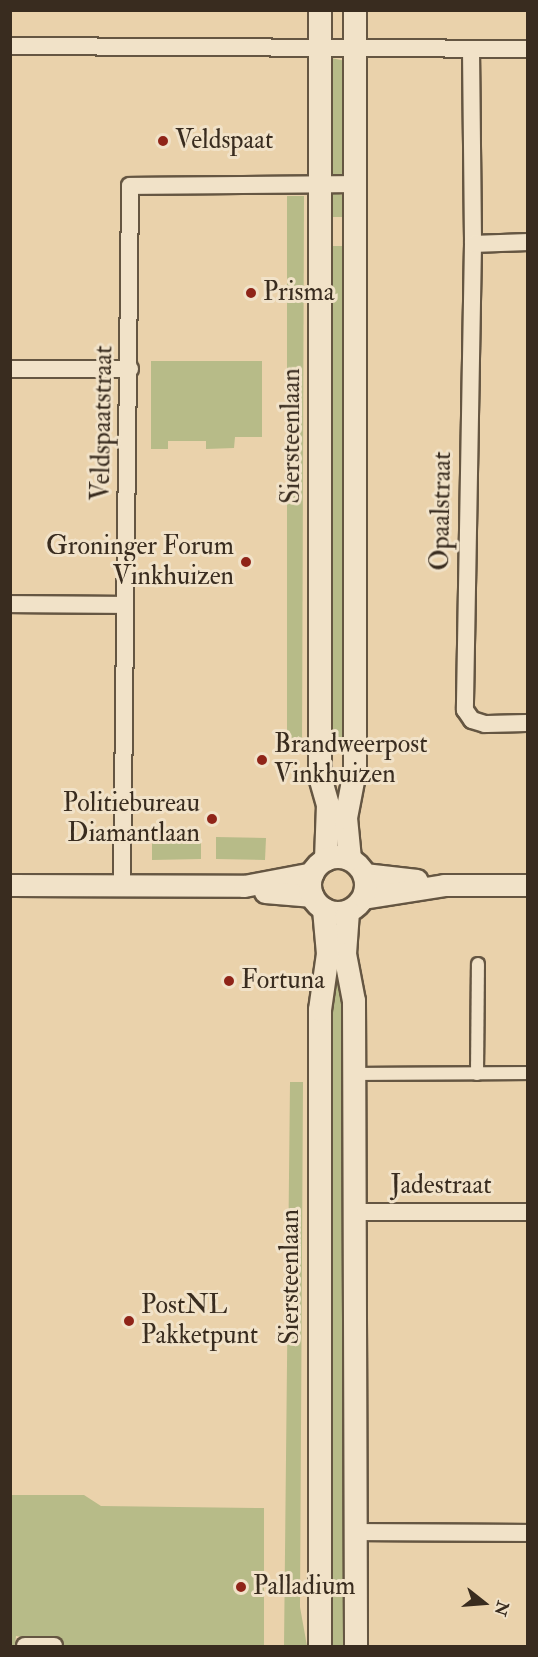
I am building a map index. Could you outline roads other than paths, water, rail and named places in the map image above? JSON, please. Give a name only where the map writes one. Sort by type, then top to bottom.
[{"type":"main road","name":"Siersteenlaan","points":[[320,10],[320,777],[329,817],[319,866],[318,903],[328,954],[320,1010],[320,1647]]},
{"type":"main road","points":[[355,10],[355,771],[346,818],[357,867],[356,905],[345,954],[353,989],[356,1647]]},
{"type":"main road","points":[[319,866],[357,867]]},
{"type":"main road","points":[[318,903],[356,905]]},
{"type":"street","points":[[10,46],[354,50],[528,49]]},
{"type":"street","name":"Opaalstraat","points":[[471,50],[473,244],[465,710],[472,720],[485,724],[528,723]]},
{"type":"street","name":"Veldspaatstraat","points":[[122,885],[130,369],[130,186],[355,184]]},
{"type":"street","points":[[473,244],[528,242]]},
{"type":"street","points":[[10,369],[130,369]]},
{"type":"street","points":[[10,604],[125,605]]},
{"type":"street","points":[[244,886],[319,866]]},
{"type":"street","points":[[357,867],[444,885],[528,885]]},
{"type":"street","points":[[10,885],[244,886],[318,903]]},
{"type":"street","points":[[356,905],[444,885]]},
{"type":"street","points":[[477,1074],[478,964]]},
{"type":"street","points":[[354,1074],[528,1073]]},
{"type":"street","name":"Jadestraat","points":[[355,1212],[528,1212]]},
{"type":"street","points":[[356,1532],[528,1533]]},
{"type":"street","points":[[25,1647],[54,1646]]},
{"type":"place","name":"Veldspaat","points":[[163,141]]},
{"type":"place","name":"Prisma","points":[[251,293]]},
{"type":"place","name":"Groninger Forum Vinkhuizen","points":[[246,562]]},
{"type":"place","name":"Brandweerpost Vinkhuizen","points":[[262,760]]},
{"type":"place","name":"Politiebureau Diamantlaan","points":[[212,819]]},
{"type":"place","name":"Fortuna","points":[[229,981]]},
{"type":"place","name":"PostNL Pakketpunt","points":[[129,1321]]},
{"type":"place","name":"Palladium","points":[[241,1587]]}]
